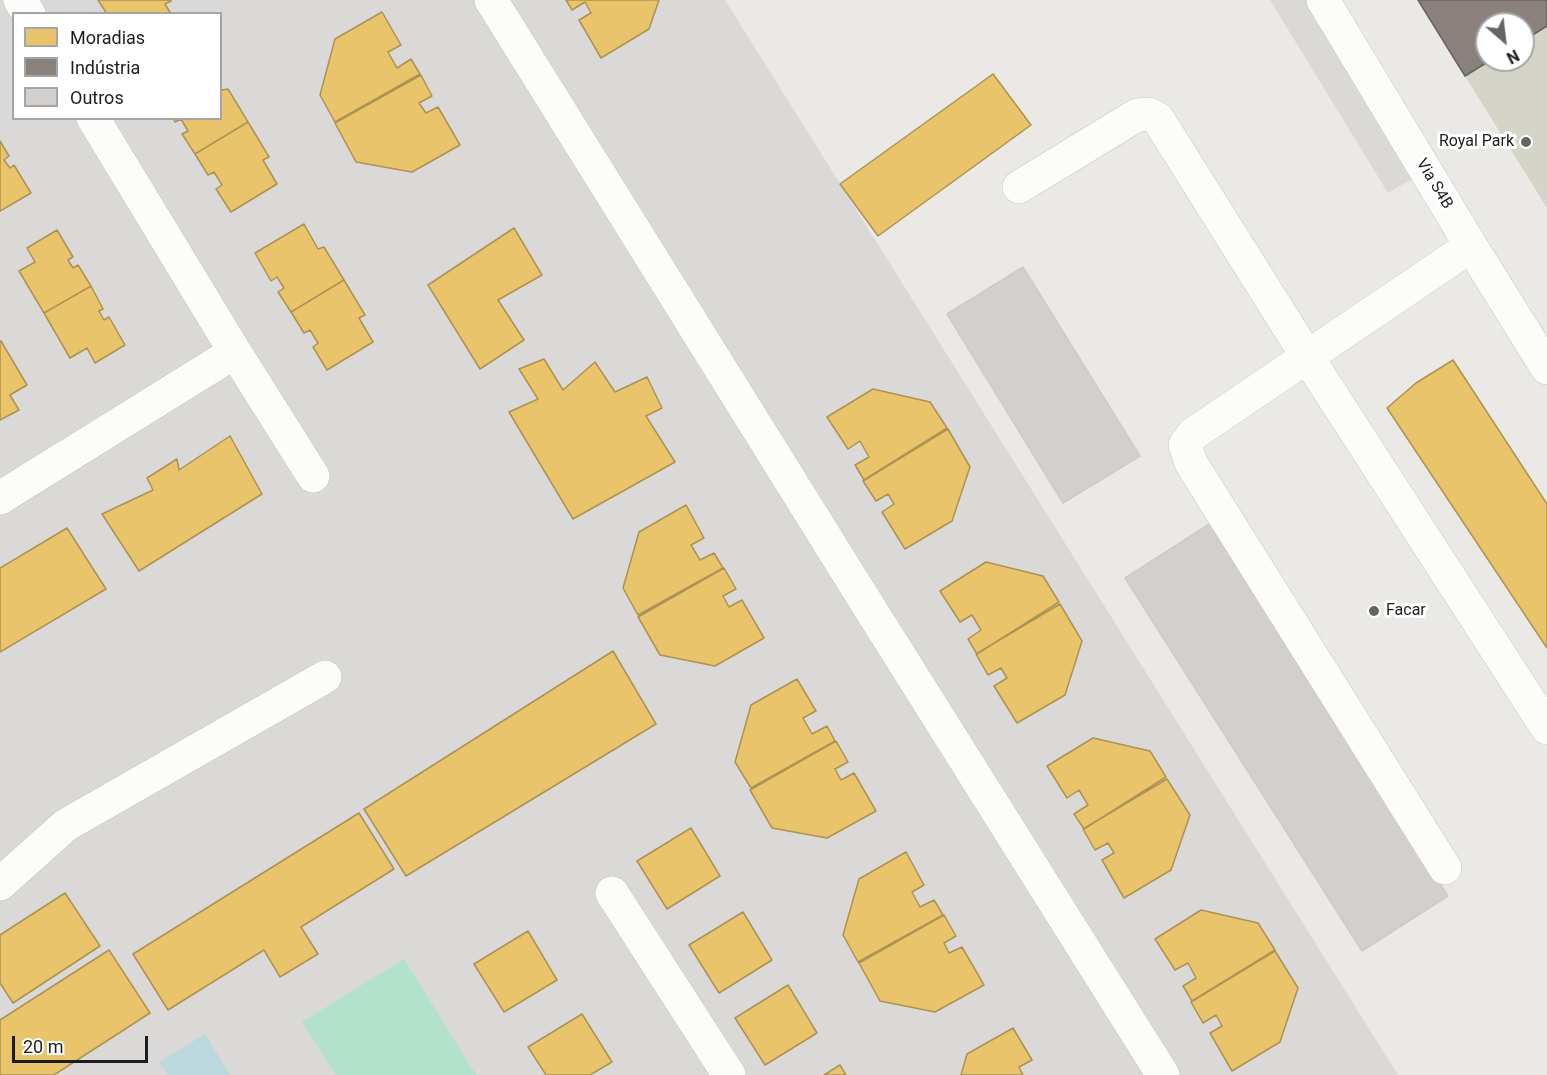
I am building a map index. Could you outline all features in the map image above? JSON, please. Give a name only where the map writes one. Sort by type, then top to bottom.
[{"type":"street","points":[[491,0],[1163,1075]]},
{"type":"street","name":"Via S4B","points":[[1323,0],[1547,368]]},
{"type":"street","points":[[1019,187],[1137,115],[1149,114],[1158,119],[1308,358],[1547,728]]},
{"type":"street","points":[[94,120],[313,476]]},
{"type":"street","points":[[1445,868],[1191,463],[1185,445],[1193,434],[1471,246]]},
{"type":"street","points":[[0,498],[235,352]]},
{"type":"street","points":[[0,884],[66,825],[325,677]]},
{"type":"street","points":[[612,893],[729,1075]]},
{"type":"shaded area","points":[[0,0],[725,0],[1398,1075],[0,1075]]},
{"type":"shaded area","points":[[1270,0],[1309,0],[1417,176],[1388,193]]},
{"type":"shaded area","name":"Royal Park","points":[[1418,0],[1547,0],[1547,208]]},
{"type":"green space","points":[[404,959],[476,1075],[336,1075],[302,1022]]},
{"type":"water","points":[[205,1034],[230,1075],[168,1075],[159,1062]]},
{"type":"building: Moradias","points":[[98,0],[171,0],[165,4],[170,12],[106,12]]},
{"type":"building: Moradias","points":[[566,0],[659,0],[649,29],[601,58],[579,20],[591,13],[585,2],[572,10]]},
{"type":"building: Moradias","points":[[382,12],[401,45],[388,52],[397,68],[411,59],[420,74],[335,122],[320,95],[335,39]]},
{"type":"building: Moradias","points":[[993,74],[1031,125],[878,236],[840,184]]},
{"type":"building: Moradias","points":[[421,75],[432,96],[419,103],[426,113],[438,107],[460,145],[412,172],[356,162],[335,123]]},
{"type":"building: Moradias","points":[[228,89],[248,122],[195,154],[182,134],[188,131],[182,120],[222,120],[222,90]]},
{"type":"building: Moradias","points":[[248,122],[269,157],[263,160],[277,184],[231,212],[216,189],[222,185],[214,172],[208,175],[195,154]]},
{"type":"building: Moradias","points":[[0,141],[9,156],[4,160],[10,168],[14,165],[31,193],[0,211]]},
{"type":"building: Moradias","points":[[304,224],[318,249],[324,247],[344,280],[291,312],[278,292],[284,288],[277,277],[271,281],[255,253]]},
{"type":"building: Moradias","points":[[514,228],[542,275],[498,300],[524,340],[480,369],[428,285]]},
{"type":"building: Moradias","points":[[57,230],[73,257],[68,260],[73,268],[78,265],[91,286],[44,313],[19,271],[35,262],[27,248]]},
{"type":"building: Moradias","points":[[344,280],[365,315],[359,318],[373,342],[327,370],[313,347],[318,343],[310,330],[304,333],[291,312]]},
{"type":"building: Moradias","points":[[91,286],[103,309],[99,311],[104,320],[109,317],[125,345],[95,363],[87,348],[70,358],[44,313]]},
{"type":"building: Moradias","points":[[0,341],[27,385],[10,395],[19,410],[0,420]]},
{"type":"building: Moradias","points":[[544,359],[563,390],[595,362],[615,392],[647,377],[662,408],[646,416],[675,462],[573,519],[509,412],[538,399],[519,369]]},
{"type":"building: Moradias","points":[[1453,360],[1547,504],[1547,648],[1387,408],[1416,383]]},
{"type":"building: Moradias","points":[[873,389],[930,402],[947,428],[864,480],[855,465],[869,457],[860,441],[848,449],[827,417]]},
{"type":"building: Moradias","points":[[948,429],[970,467],[952,521],[905,549],[882,512],[894,504],[888,494],[876,501],[863,481]]},
{"type":"building: Moradias","points":[[230,436],[262,494],[139,571],[102,514],[153,490],[147,478],[177,459],[179,470]]},
{"type":"building: Moradias","points":[[686,505],[704,538],[691,545],[700,560],[714,553],[723,568],[638,615],[623,588],[639,532]]},
{"type":"building: Moradias","points":[[67,528],[106,589],[0,652],[0,568]]},
{"type":"building: Moradias","points":[[986,562],[1043,576],[1059,602],[977,654],[968,639],[981,630],[972,615],[960,622],[940,591]]},
{"type":"building: Moradias","points":[[724,568],[736,589],[723,596],[729,607],[742,600],[764,638],[715,666],[660,655],[638,617]]},
{"type":"building: Moradias","points":[[1060,604],[1082,641],[1065,695],[1017,723],[994,686],[1007,678],[1001,668],[988,675],[976,654]]},
{"type":"building: Moradias","points":[[613,651],[656,724],[406,876],[364,809]]},
{"type":"building: Moradias","points":[[797,679],[816,711],[803,718],[812,734],[827,726],[835,741],[751,788],[735,762],[751,705]]},
{"type":"building: Moradias","points":[[1093,738],[1150,751],[1166,777],[1084,829],[1074,814],[1088,805],[1079,790],[1067,798],[1047,766]]},
{"type":"building: Moradias","points":[[836,741],[848,762],[835,769],[841,780],[854,773],[876,811],[827,838],[772,828],[750,790]]},
{"type":"building: Moradias","points":[[1167,779],[1190,815],[1171,870],[1124,898],[1102,860],[1114,853],[1108,843],[1095,850],[1083,829]]},
{"type":"building: Moradias","points":[[359,813],[394,869],[301,927],[318,954],[280,977],[264,950],[168,1010],[133,954]]},
{"type":"building: Moradias","points":[[691,828],[720,876],[667,909],[637,861]]},
{"type":"building: Moradias","points":[[906,852],[924,885],[912,892],[920,907],[934,900],[943,915],[858,962],[843,935],[859,879]]},
{"type":"building: Moradias","points":[[65,893],[100,946],[13,1003],[0,983],[0,935]]},
{"type":"building: Moradias","points":[[1201,910],[1258,923],[1275,950],[1192,1001],[1183,986],[1196,978],[1188,963],[1175,970],[1155,939]]},
{"type":"building: Moradias","points":[[743,912],[772,960],[719,993],[689,945]]},
{"type":"building: Moradias","points":[[944,915],[956,936],[944,943],[949,953],[962,947],[984,985],[935,1012],[880,1001],[859,963]]},
{"type":"building: Moradias","points":[[528,931],[557,980],[504,1012],[474,964]]},
{"type":"building: Moradias","points":[[109,950],[150,1013],[54,1075],[0,1075],[0,1020]]},
{"type":"building: Moradias","points":[[1275,951],[1298,988],[1280,1042],[1232,1071],[1210,1033],[1222,1026],[1216,1015],[1203,1023],[1191,1002]]},
{"type":"building: Moradias","points":[[788,985],[817,1033],[765,1065],[735,1018]]},
{"type":"building: Moradias","points":[[582,1014],[612,1062],[590,1075],[546,1075],[528,1047]]},
{"type":"building: Moradias","points":[[1013,1028],[1032,1060],[1019,1067],[1023,1075],[961,1075],[967,1054]]},
{"type":"building: Moradias","points":[[840,1065],[846,1075],[824,1075]]},
{"type":"building: Indústria","points":[[1418,0],[1547,0],[1547,26],[1535,34],[1535,12],[1475,12],[1475,70],[1465,76]]},
{"type":"building: Outros","points":[[1023,267],[1140,456],[1063,503],[947,314]]},
{"type":"building: Outros","points":[[1211,523],[1448,896],[1362,951],[1125,578]]},
{"type":"place","name":"Royal Park","points":[[1526,142]]},
{"type":"place","name":"Facar","points":[[1374,611]]}]
